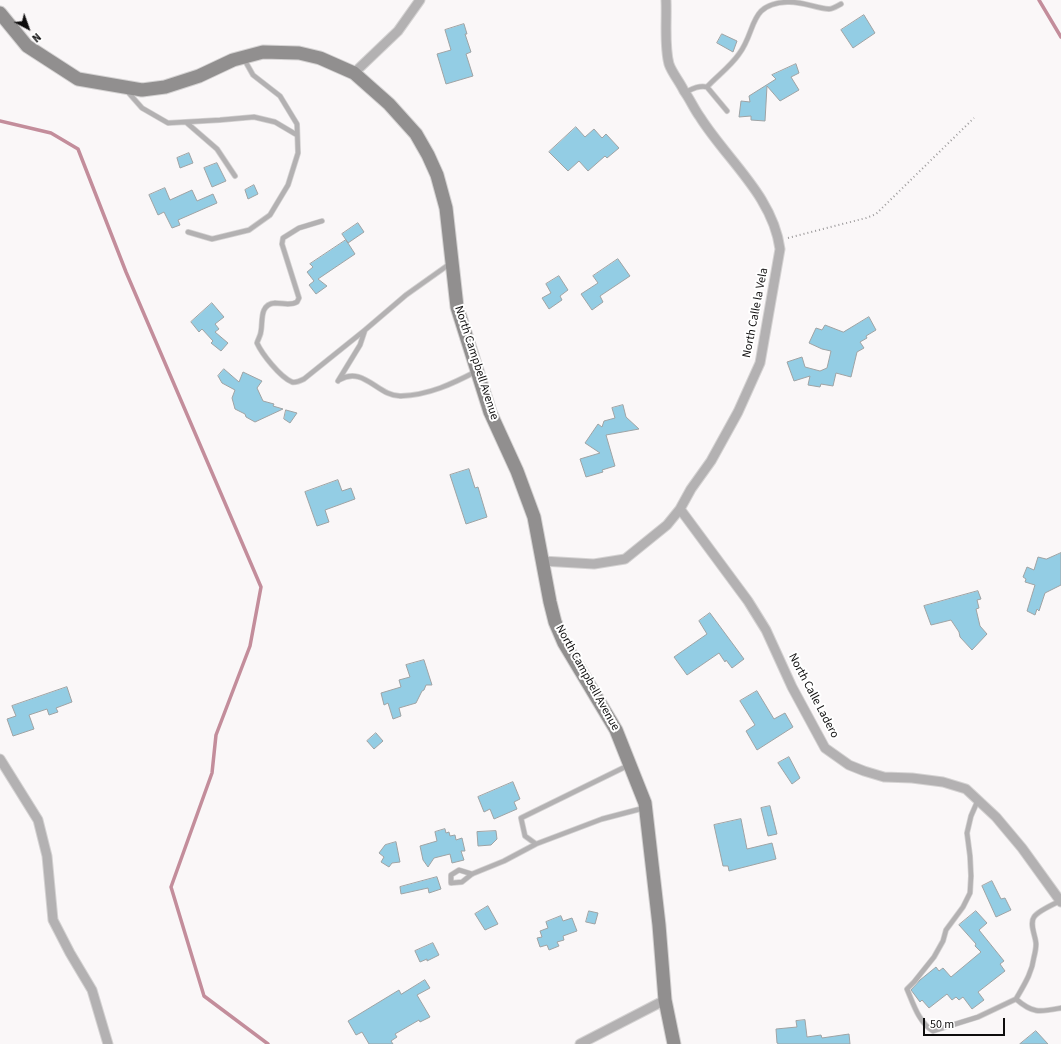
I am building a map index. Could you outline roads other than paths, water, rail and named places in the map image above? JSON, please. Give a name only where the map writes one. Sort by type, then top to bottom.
[{"type":"main road","name":"North Campbell Avenue","points":[[0,13],[27,46],[78,79],[142,90],[165,87],[199,76],[233,60],[264,52],[299,54],[320,58],[354,73],[389,104],[416,134],[437,175],[446,208],[457,307],[490,412],[534,517],[555,622],[564,643],[616,730],[645,807],[659,926],[665,1000],[674,1044]]},
{"type":"street","points":[[354,73],[398,31],[420,0]]},
{"type":"street","name":"North Calle la Vela","points":[[542,561],[594,564],[625,559],[667,525],[680,509],[691,489],[711,461],[738,412],[760,363],[780,249],[779,241],[774,223],[759,196],[700,118],[669,65],[666,0]]},
{"type":"street","name":"North Calle Ladero","points":[[680,509],[748,601],[766,630],[792,687],[825,748],[849,765],[884,777],[912,778],[943,782],[966,789],[996,817],[1022,848],[1061,901]]},
{"type":"street","points":[[0,759],[38,820],[47,856],[52,920],[92,990],[108,1044]]},
{"type":"street","points":[[580,1044],[665,1000]]},
{"type":"lane","points":[[707,87],[739,54],[755,19],[760,11],[765,7],[786,2],[799,2],[829,9],[841,4]]},
{"type":"lane","points":[[188,232],[212,239],[250,230],[270,215],[288,185],[298,153],[297,124],[280,96],[252,75],[243,58]]},
{"type":"lane","points":[[124,87],[142,108],[168,123],[187,123],[254,117],[275,122],[297,135]]},
{"type":"lane","points":[[686,92],[698,87],[707,87],[727,111]]},
{"type":"lane","points":[[187,123],[216,149],[235,176]]},
{"type":"lane","points":[[322,220],[299,228],[283,238],[282,244],[299,298],[297,302],[292,304],[274,303],[267,306],[261,316],[262,331],[257,343],[262,354],[281,374],[292,382],[298,382],[304,379],[406,295],[452,262]]},
{"type":"lane","points":[[365,330],[360,345],[338,380],[346,376],[356,376],[388,393],[400,396],[436,391],[477,371]]},
{"type":"lane","points":[[536,844],[525,836],[520,818],[630,765]]},
{"type":"lane","points":[[978,800],[971,816],[967,832],[971,876],[970,893],[963,906],[946,930],[943,941],[934,957],[914,982],[907,988],[922,1021],[927,1028],[933,1031],[978,1017],[1016,999],[1027,981],[1034,958],[1036,944],[1032,922],[1033,918],[1042,911],[1061,901]]},
{"type":"lane","points":[[472,874],[504,861],[536,844],[602,819],[645,807]]},
{"type":"lane","points":[[1016,999],[1025,1007],[1034,1011],[1042,1012],[1061,1008]]},
{"type":"waterway","points":[[1039,0],[1061,37]]},
{"type":"waterway","points":[[0,121],[51,133],[78,149],[126,272],[261,587],[250,646],[216,735],[212,773],[171,887],[204,996],[268,1044]]}]
